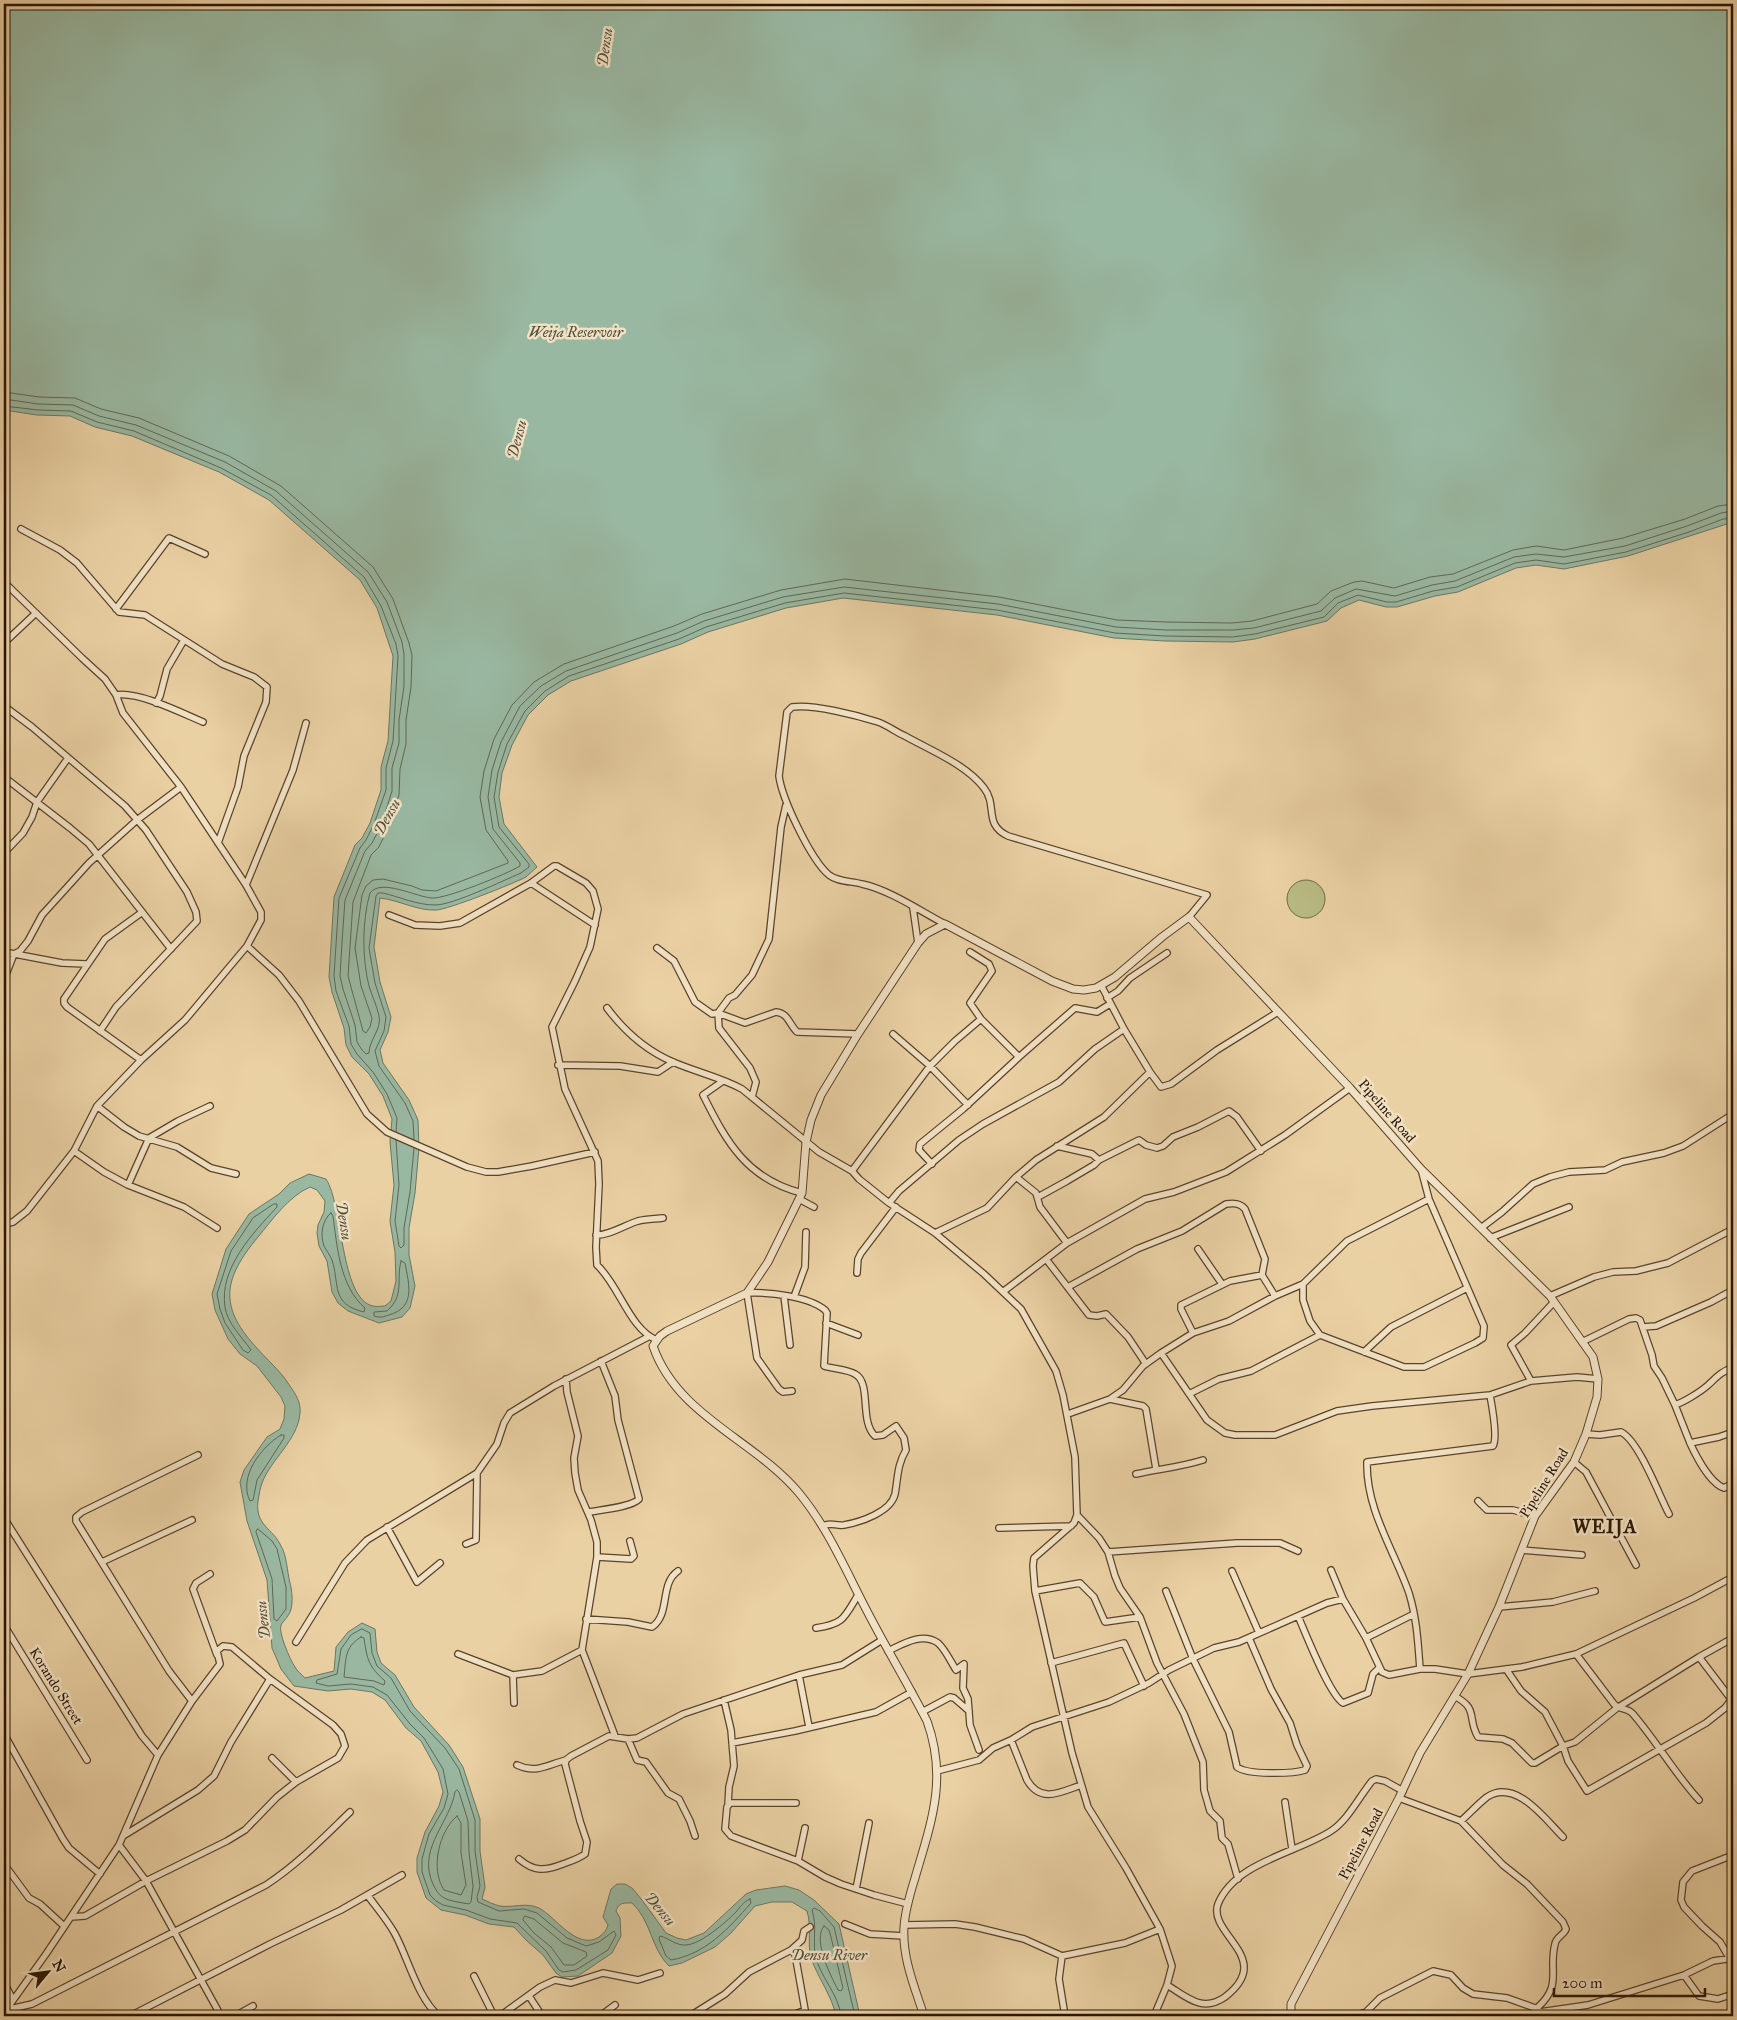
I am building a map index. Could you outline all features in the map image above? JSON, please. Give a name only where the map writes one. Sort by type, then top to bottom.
[{"type":"street","points":[[21,528],[66,554],[119,612],[146,615],[222,664],[254,677],[268,687],[266,702],[244,756],[238,787],[218,844]]},
{"type":"street","points":[[116,609],[169,538],[205,554]]},
{"type":"street","points":[[4,582],[105,678],[116,695],[122,713],[181,787],[246,885],[260,912],[261,920],[247,946],[185,1020],[141,1060],[98,1106],[74,1151],[27,1211],[13,1222],[4,1224]]},
{"type":"street","points":[[4,643],[36,613]]},
{"type":"street","points":[[156,703],[160,696],[167,669],[184,640]]},
{"type":"street","points":[[116,695],[125,693],[203,722]]},
{"type":"street","points":[[4,706],[32,727],[124,806],[137,820],[187,892],[196,912],[197,921],[116,1007],[100,1031]]},
{"type":"street","points":[[799,706],[840,713],[878,722],[972,774],[990,796],[992,818],[999,832],[1207,895],[1189,917],[1115,977],[1092,989],[1078,990],[1062,985],[913,908],[876,888],[838,880],[829,875],[805,840],[786,804],[779,776],[788,712],[792,707],[799,706]]},
{"type":"street","points":[[246,885],[293,770],[306,723]]},
{"type":"street","points":[[4,853],[23,833],[37,802],[68,758]]},
{"type":"street","points":[[4,777],[89,844],[97,857],[171,949]]},
{"type":"street","points":[[4,985],[5,977],[14,954],[28,941],[42,915],[89,863],[137,820],[181,787]]},
{"type":"street","points":[[752,1096],[756,1082],[750,1068],[719,1028],[718,1013],[729,998],[735,995],[752,975],[769,939],[781,827],[786,804]]},
{"type":"street","points":[[389,915],[415,925],[449,926],[460,923],[531,883],[554,866],[586,883],[593,891],[598,909],[590,947],[575,981],[553,1022],[552,1033],[565,1089],[598,1161],[597,1265],[608,1274],[640,1327],[648,1337],[657,1340]]},
{"type":"street","points":[[531,883],[595,925]]},
{"type":"street","points":[[913,908],[918,943]]},
{"type":"street","points":[[141,913],[105,939],[86,964],[64,999],[64,1003],[141,1060]]},
{"type":"street","name":"Pipeline Road","points":[[1189,917],[1350,1088],[1421,1169],[1552,1299],[1593,1357],[1598,1379],[1597,1397],[1586,1434],[1574,1462],[1534,1516],[1499,1607],[1468,1674],[1420,1752],[1403,1791],[1291,2004],[1290,2016]]},
{"type":"street","points":[[792,1391],[783,1392],[779,1389],[757,1358],[747,1293],[768,1262],[800,1196],[806,1142],[814,1108],[827,1083],[918,943],[926,934],[945,924]]},
{"type":"street","points":[[247,946],[279,975],[300,1001],[367,1114],[387,1132],[467,1167],[486,1172],[498,1172],[550,1163],[594,1152]]},
{"type":"street","points":[[657,948],[674,961],[695,1002],[712,1014],[718,1013],[745,1024],[780,1012],[786,1014],[797,1032],[858,1034]]},
{"type":"street","points":[[4,952],[62,963],[86,964]]},
{"type":"street","points":[[970,952],[989,964],[992,971],[970,1003],[981,1019],[1019,1057]]},
{"type":"street","points":[[932,1164],[919,1150],[919,1146],[968,1105],[1075,1008],[1078,1007],[1089,1012],[1097,1012],[1130,978],[1167,953]]},
{"type":"street","points":[[1101,985],[1124,1029],[1161,1087],[1171,1084],[1217,1050],[1278,1012]]},
{"type":"street","points":[[607,1008],[628,1033],[647,1048],[673,1062],[730,1083],[752,1096],[806,1142],[830,1159],[852,1171],[889,1203],[936,1233],[1021,1309],[1056,1371],[1068,1414],[1075,1457],[1077,1515],[1071,1526],[1034,1558],[1035,1591],[1063,1716],[1088,1807],[1126,1868],[1160,1929],[1172,1966],[1167,1985],[1154,2016]]},
{"type":"street","points":[[852,1171],[930,1066],[981,1019]]},
{"type":"street","points":[[889,1203],[899,1191],[959,1140],[983,1124],[1059,1082],[1095,1049],[1124,1029]]},
{"type":"street","points":[[893,1034],[930,1066],[968,1105]]},
{"type":"street","points":[[558,1065],[620,1066],[658,1072],[673,1062]]},
{"type":"street","points":[[936,1233],[987,1208],[1016,1177],[1036,1160],[1104,1117],[1150,1072]]},
{"type":"street","points":[[723,1081],[703,1095],[721,1130],[746,1163],[767,1181],[800,1196],[814,1207]]},
{"type":"street","points":[[1004,1292],[1067,1242],[1145,1199],[1174,1192],[1221,1175],[1261,1151],[1350,1088]]},
{"type":"street","points":[[98,1106],[124,1127],[139,1136],[177,1147],[211,1168],[236,1174]]},
{"type":"street","points":[[128,1185],[149,1138],[178,1121],[210,1106]]},
{"type":"street","points":[[1038,1197],[1068,1181],[1099,1160],[1139,1140],[1157,1148],[1164,1146],[1172,1137],[1198,1127],[1230,1111],[1238,1117],[1261,1151]]},
{"type":"street","points":[[1481,1228],[1502,1212],[1532,1184],[1569,1172],[1605,1170],[1622,1162],[1664,1153],[1682,1146],[1733,1114]]},
{"type":"street","points":[[1058,1146],[1092,1154],[1099,1160]]},
{"type":"street","points":[[74,1151],[104,1172],[128,1185],[184,1207],[217,1228]]},
{"type":"street","points":[[1303,1284],[1303,1300],[1310,1321],[1320,1335],[1404,1367],[1424,1367],[1483,1338],[1484,1326],[1429,1199],[1421,1169]]},
{"type":"street","points":[[1016,1177],[1033,1190],[1038,1197],[1040,1207],[1067,1242]]},
{"type":"street","points":[[1068,1414],[1110,1399],[1124,1390],[1146,1364],[1161,1353],[1193,1334],[1229,1321],[1275,1296],[1303,1284],[1347,1241],[1429,1199]]},
{"type":"street","points":[[1068,1287],[1118,1258],[1182,1231],[1226,1204],[1234,1203],[1242,1206],[1245,1210],[1263,1253],[1265,1263],[1262,1275],[1275,1296]]},
{"type":"street","points":[[857,1273],[858,1259],[861,1253],[896,1207]]},
{"type":"street","points":[[1490,1238],[1569,1207]]},
{"type":"street","points":[[596,1235],[603,1235],[642,1220],[663,1218]]},
{"type":"street","points":[[1531,1381],[1511,1345],[1525,1333],[1552,1299],[1594,1277],[1614,1272],[1636,1271],[1668,1263],[1733,1229]]},
{"type":"street","points":[[794,1297],[805,1267],[806,1232]]},
{"type":"street","points":[[1198,1249],[1222,1284]]},
{"type":"street","points":[[1046,1259],[1089,1315],[1106,1314],[1116,1322],[1146,1364]]},
{"type":"street","points":[[1193,1334],[1181,1309],[1181,1305],[1230,1281],[1262,1275]]},
{"type":"street","points":[[1364,1352],[1390,1326],[1467,1288]]},
{"type":"street","points":[[1643,1327],[1656,1326],[1711,1302],[1733,1290]]},
{"type":"street","points":[[822,1526],[833,1523],[842,1525],[860,1521],[888,1507],[894,1500],[899,1462],[906,1450],[904,1438],[896,1426],[883,1435],[875,1436],[870,1432],[863,1382],[856,1374],[824,1366],[826,1313],[822,1308],[794,1297],[760,1292],[747,1293],[675,1326],[660,1336],[654,1346],[664,1370],[676,1387],[706,1417],[769,1464],[788,1482],[801,1496],[822,1526],[888,1652],[922,1712],[932,1739],[937,1771],[937,1791],[931,1824],[908,1904],[904,1936],[908,1965],[924,2016]]},
{"type":"street","points":[[784,1296],[790,1345]]},
{"type":"street","points":[[1582,1342],[1629,1319],[1636,1318],[1640,1320],[1654,1366],[1675,1404],[1690,1443],[1706,1470],[1720,1487],[1724,1488],[1733,1483]]},
{"type":"street","points":[[826,1323],[858,1335]]},
{"type":"street","points":[[1189,1394],[1219,1379],[1251,1371],[1320,1335]]},
{"type":"street","points":[[296,1642],[345,1563],[367,1540],[477,1473],[497,1444],[504,1422],[510,1413],[566,1379],[648,1337]]},
{"type":"street","points":[[1161,1353],[1207,1420],[1225,1433],[1235,1436],[1275,1435],[1337,1411],[1490,1395],[1531,1381],[1577,1377],[1598,1379]]},
{"type":"street","points":[[588,1512],[622,1506],[636,1502],[638,1499],[618,1420],[615,1396],[601,1362]]},
{"type":"street","points":[[1675,1404],[1681,1403],[1706,1387],[1725,1370],[1733,1368]]},
{"type":"street","points":[[566,1379],[567,1392],[578,1436],[574,1458],[578,1490],[588,1512],[597,1542],[597,1557],[582,1650],[615,1736]]},
{"type":"street","points":[[1420,1669],[1418,1627],[1409,1594],[1387,1545],[1372,1503],[1367,1462],[1493,1446],[1496,1439],[1490,1395]]},
{"type":"street","points":[[1110,1399],[1143,1406],[1146,1409],[1156,1469]]},
{"type":"street","points":[[1586,1434],[1606,1435],[1622,1432],[1627,1436],[1641,1457],[1669,1514]]},
{"type":"street","points":[[1690,1443],[1719,1438],[1733,1432]]},
{"type":"street","points":[[192,1701],[169,1671],[76,1521],[77,1516],[198,1455]]},
{"type":"street","points":[[1136,1474],[1156,1469],[1188,1465],[1203,1460]]},
{"type":"street","points":[[1574,1462],[1586,1472],[1636,1565]]},
{"type":"street","points":[[466,1544],[476,1540],[477,1473]]},
{"type":"street","points":[[1478,1501],[1487,1510],[1513,1510],[1534,1516]]},
{"type":"street","points":[[1077,1515],[1099,1538],[1108,1552],[1112,1569],[1120,1588],[1140,1617],[1163,1674],[1184,1714],[1203,1762],[1204,1790],[1210,1812],[1220,1821],[1222,1838],[1228,1844],[1238,1879]]},
{"type":"street","points":[[4,1518],[142,1736],[158,1755]]},
{"type":"street","points":[[102,1562],[192,1520]]},
{"type":"street","points":[[999,1528],[1071,1526]]},
{"type":"street","points":[[387,1527],[417,1582],[440,1563]]},
{"type":"street","points":[[597,1557],[631,1559],[634,1556],[630,1541]]},
{"type":"street","points":[[1108,1552],[1237,1543],[1280,1543],[1298,1551]]},
{"type":"street","points":[[1522,1550],[1582,1555]]},
{"type":"street","points":[[1331,1570],[1343,1599],[1366,1638],[1379,1668],[1382,1672],[1389,1675],[1420,1669],[1435,1669],[1468,1674],[1506,1669],[1576,1654],[1694,1598],[1733,1577]]},
{"type":"street","points":[[586,1619],[628,1622],[652,1627],[657,1623],[663,1610],[671,1576],[678,1571]]},
{"type":"street","points":[[1232,1571],[1259,1633]]},
{"type":"street","points":[[210,1574],[196,1583],[193,1589],[220,1664]]},
{"type":"street","points":[[1035,1591],[1080,1583],[1094,1597],[1106,1622],[1140,1617]]},
{"type":"street","points":[[1166,1591],[1193,1659],[1229,1732],[1238,1767],[1240,1769],[1288,1774],[1305,1770],[1307,1766],[1290,1724],[1271,1689],[1249,1638]]},
{"type":"street","points":[[1499,1607],[1553,1602],[1595,1591]]},
{"type":"street","points":[[816,1628],[837,1624],[844,1617],[858,1594]]},
{"type":"street","points":[[937,1771],[979,1760],[993,1748],[1012,1740],[1032,1727],[1109,1702],[1144,1686],[1214,1648],[1249,1638],[1327,1603],[1343,1599]]},
{"type":"street","points":[[1366,1638],[1414,1614]]},
{"type":"street","points":[[1298,1616],[1330,1686],[1340,1702],[1343,1703],[1368,1693],[1373,1674],[1379,1668]]},
{"type":"street","name":"Korando Street","points":[[4,1625],[87,1760]]},
{"type":"street","points":[[1454,1696],[1469,1706],[1478,1737],[1503,1738],[1512,1743],[1535,1763],[1543,1760],[1563,1746],[1575,1742],[1617,1708],[1733,1638]]},
{"type":"street","points":[[888,1652],[915,1639],[931,1641],[940,1644],[956,1670],[964,1664],[963,1688],[968,1699],[970,1725],[979,1750]]},
{"type":"street","points":[[517,1765],[527,1770],[533,1770],[566,1760],[603,1738],[615,1736],[628,1739],[647,1734],[677,1717],[724,1700],[799,1675],[842,1665],[882,1640]]},
{"type":"street","points":[[1051,1663],[1124,1643],[1144,1686]]},
{"type":"street","points":[[71,1917],[85,1916],[146,1881],[220,1846],[244,1830],[277,1797],[296,1782],[338,1758],[345,1746],[344,1740],[333,1725],[270,1680],[232,1647],[224,1646],[217,1651],[220,1664]]},
{"type":"street","points":[[458,1654],[513,1675],[542,1671],[559,1664],[582,1650]]},
{"type":"street","points":[[1576,1654],[1596,1683],[1617,1708],[1632,1712],[1682,1781],[1699,1800]]},
{"type":"street","points":[[1506,1669],[1521,1691],[1545,1712],[1563,1746],[1568,1761],[1587,1791],[1706,1723],[1725,1708],[1732,1698],[1699,1657]]},
{"type":"street","points":[[5,2012],[119,1845],[158,1755],[192,1701],[220,1664]]},
{"type":"street","points":[[513,1675],[514,1703]]},
{"type":"street","points":[[799,1675],[809,1727]]},
{"type":"street","points":[[123,1836],[198,1790],[214,1776],[231,1742],[270,1680]]},
{"type":"street","points":[[732,1743],[876,1712],[912,1692]]},
{"type":"street","points":[[922,1712],[950,1697],[954,1698],[969,1711]]},
{"type":"street","points":[[724,1700],[728,1711],[732,1743],[733,1773],[729,1787],[725,1829],[728,1834],[798,1861],[825,1877],[856,1889],[908,1904]]},
{"type":"street","points":[[4,1734],[69,1848],[100,1874]]},
{"type":"street","points":[[628,1739],[637,1760],[646,1762],[668,1793],[679,1798],[695,1836]]},
{"type":"street","points":[[1012,1740],[1028,1780],[1040,1793],[1046,1795],[1081,1785]]},
{"type":"street","points":[[272,1758],[296,1782]]},
{"type":"street","points":[[519,1859],[535,1869],[546,1870],[585,1854],[587,1842],[580,1821],[566,1760]]},
{"type":"street","points":[[1167,1985],[1198,2003],[1207,2005],[1224,1997],[1240,1980],[1244,1968],[1243,1959],[1232,1939],[1218,1920],[1217,1912],[1219,1903],[1238,1879],[1256,1866],[1307,1844],[1332,1830],[1340,1823],[1372,1781],[1376,1779],[1385,1781],[1403,1791]]},
{"type":"street","points":[[1461,1821],[1495,1793],[1511,1793],[1526,1800],[1563,1837]]},
{"type":"street","points":[[1399,1798],[1461,1821],[1503,1865],[1527,1884],[1566,1928],[1566,1932],[1554,1944],[1554,1971],[1551,1989],[1545,2001],[1531,2016]]},
{"type":"street","points":[[1285,1802],[1292,1849]]},
{"type":"street","points":[[728,1805],[732,1803],[796,1803]]},
{"type":"street","points":[[5,2012],[32,2004],[266,1885],[287,1871],[350,1812]]},
{"type":"street","points":[[856,1889],[869,1823]]},
{"type":"street","points":[[798,1861],[805,1828]]},
{"type":"street","points":[[119,1845],[146,1881],[221,2016]]},
{"type":"street","points":[[1354,2016],[1366,2012],[1380,1998],[1420,1976],[1438,1971],[1451,1975],[1458,1984],[1472,1994],[1507,1998],[1538,2010],[1588,2005],[1684,1975],[1714,1962],[1731,1959],[1720,1942],[1684,1907],[1681,1900],[1683,1882],[1692,1871],[1733,1855]]},
{"type":"street","points":[[4,1864],[29,1898],[40,1904],[64,1926]]},
{"type":"street","points":[[130,2016],[368,1896],[402,1875]]},
{"type":"street","points":[[368,1896],[396,1935],[423,1994],[432,2010],[439,2016]]},
{"type":"street","points":[[845,1924],[870,1934],[904,1936]]},
{"type":"street","points":[[904,1925],[955,1924],[976,1927],[1024,1940],[1062,1956],[1126,1943],[1160,1929]]},
{"type":"street","points":[[690,2016],[725,1994],[749,1972],[790,1950],[802,1940],[804,1931],[810,1927]]},
{"type":"street","points":[[790,1950],[795,1954],[805,2010],[791,2016]]},
{"type":"street","points":[[1062,1956],[1059,1979],[1065,2016]]},
{"type":"street","points":[[500,2016],[540,1987],[555,1980],[571,1983],[603,1973],[638,1980],[660,1973]]},
{"type":"street","points":[[1684,1975],[1699,1996],[1718,1999],[1733,1994]]},
{"type":"street","points":[[474,1976],[494,2016]]},
{"type":"street","points":[[4,1982],[13,2000]]},
{"type":"street","points":[[529,1996],[542,2016]]},
{"type":"street","points":[[600,2016],[615,2005]]},
{"type":"street","points":[[235,2016],[253,2006]]},
{"type":"street","points":[[1366,2012],[1380,2016]]},
{"type":"green space","points":[[1306,880],[1320,885],[1325,899],[1320,913],[1306,918],[1292,913],[1287,899],[1292,885]]},
{"type":"water","name":"Weija Reservoir","points":[[4,4],[1733,4],[1733,522],[1628,556],[1564,569],[1536,565],[1516,568],[1458,592],[1435,596],[1397,607],[1386,607],[1359,600],[1341,608],[1327,621],[1255,639],[1233,642],[1114,638],[997,615],[843,598],[786,608],[708,632],[681,644],[571,681],[548,695],[528,715],[512,745],[502,773],[499,797],[504,824],[537,867],[526,877],[443,909],[422,909],[380,898],[374,947],[380,982],[391,1017],[388,1032],[380,1050],[383,1063],[409,1100],[418,1120],[419,1148],[415,1193],[409,1228],[409,1255],[415,1286],[410,1308],[402,1317],[379,1323],[348,1311],[338,1303],[332,1292],[327,1261],[319,1246],[317,1233],[318,1225],[324,1212],[325,1201],[317,1190],[310,1187],[295,1196],[269,1223],[238,1266],[232,1279],[230,1291],[235,1317],[243,1331],[286,1380],[300,1405],[298,1423],[289,1441],[266,1474],[261,1485],[258,1501],[259,1516],[265,1526],[278,1540],[286,1559],[292,1603],[288,1615],[281,1625],[281,1629],[288,1652],[296,1668],[305,1678],[334,1671],[336,1647],[348,1632],[362,1623],[375,1629],[377,1652],[381,1663],[395,1675],[414,1707],[449,1745],[463,1767],[480,1819],[480,1851],[485,1887],[482,1899],[500,1906],[534,1906],[546,1912],[575,1936],[583,1940],[591,1940],[605,1932],[608,1925],[603,1917],[611,1889],[617,1884],[625,1884],[632,1888],[666,1933],[686,1940],[704,1933],[746,1894],[756,1890],[785,1886],[799,1890],[814,1900],[839,1924],[860,2016],[836,2016],[811,1958],[807,1911],[792,1902],[772,1902],[755,1906],[731,1933],[715,1947],[682,1963],[669,1966],[658,1951],[638,1910],[632,1903],[622,1904],[616,1911],[620,1918],[621,1936],[612,1953],[578,1976],[562,1977],[556,1973],[543,1955],[514,1927],[489,1924],[465,1915],[441,1910],[426,1898],[417,1872],[417,1858],[425,1832],[439,1806],[443,1792],[438,1772],[421,1741],[406,1728],[385,1700],[372,1692],[351,1689],[328,1691],[294,1686],[281,1669],[272,1648],[267,1580],[247,1521],[240,1482],[244,1470],[267,1437],[280,1429],[284,1419],[285,1406],[281,1397],[257,1366],[240,1354],[228,1339],[215,1310],[212,1294],[226,1249],[249,1214],[279,1194],[290,1183],[309,1174],[326,1179],[332,1191],[348,1269],[354,1287],[362,1300],[373,1306],[385,1306],[391,1301],[396,1281],[395,1252],[390,1221],[394,1185],[390,1142],[392,1119],[383,1096],[369,1074],[352,1057],[346,1045],[344,1028],[329,977],[334,897],[355,845],[362,838],[370,823],[381,790],[381,767],[388,741],[393,656],[377,608],[360,580],[269,500],[219,472],[132,436],[95,427],[70,416],[37,415],[4,410]]},
{"type":"district","name":"WEIJA","points":[[1605,1526]]},
{"type":"water label","name":"Densu","points":[[605,47]]},
{"type":"water label","name":"Densu","points":[[517,439]]},
{"type":"water label","name":"Densu","points":[[387,817]]},
{"type":"water label","name":"Densu","points":[[344,1221]]},
{"type":"water label","name":"Densu","points":[[263,1620]]},
{"type":"water label","name":"Densu","points":[[660,1909]]},
{"type":"water label","name":"Densu River","points":[[829,1955]]}]
